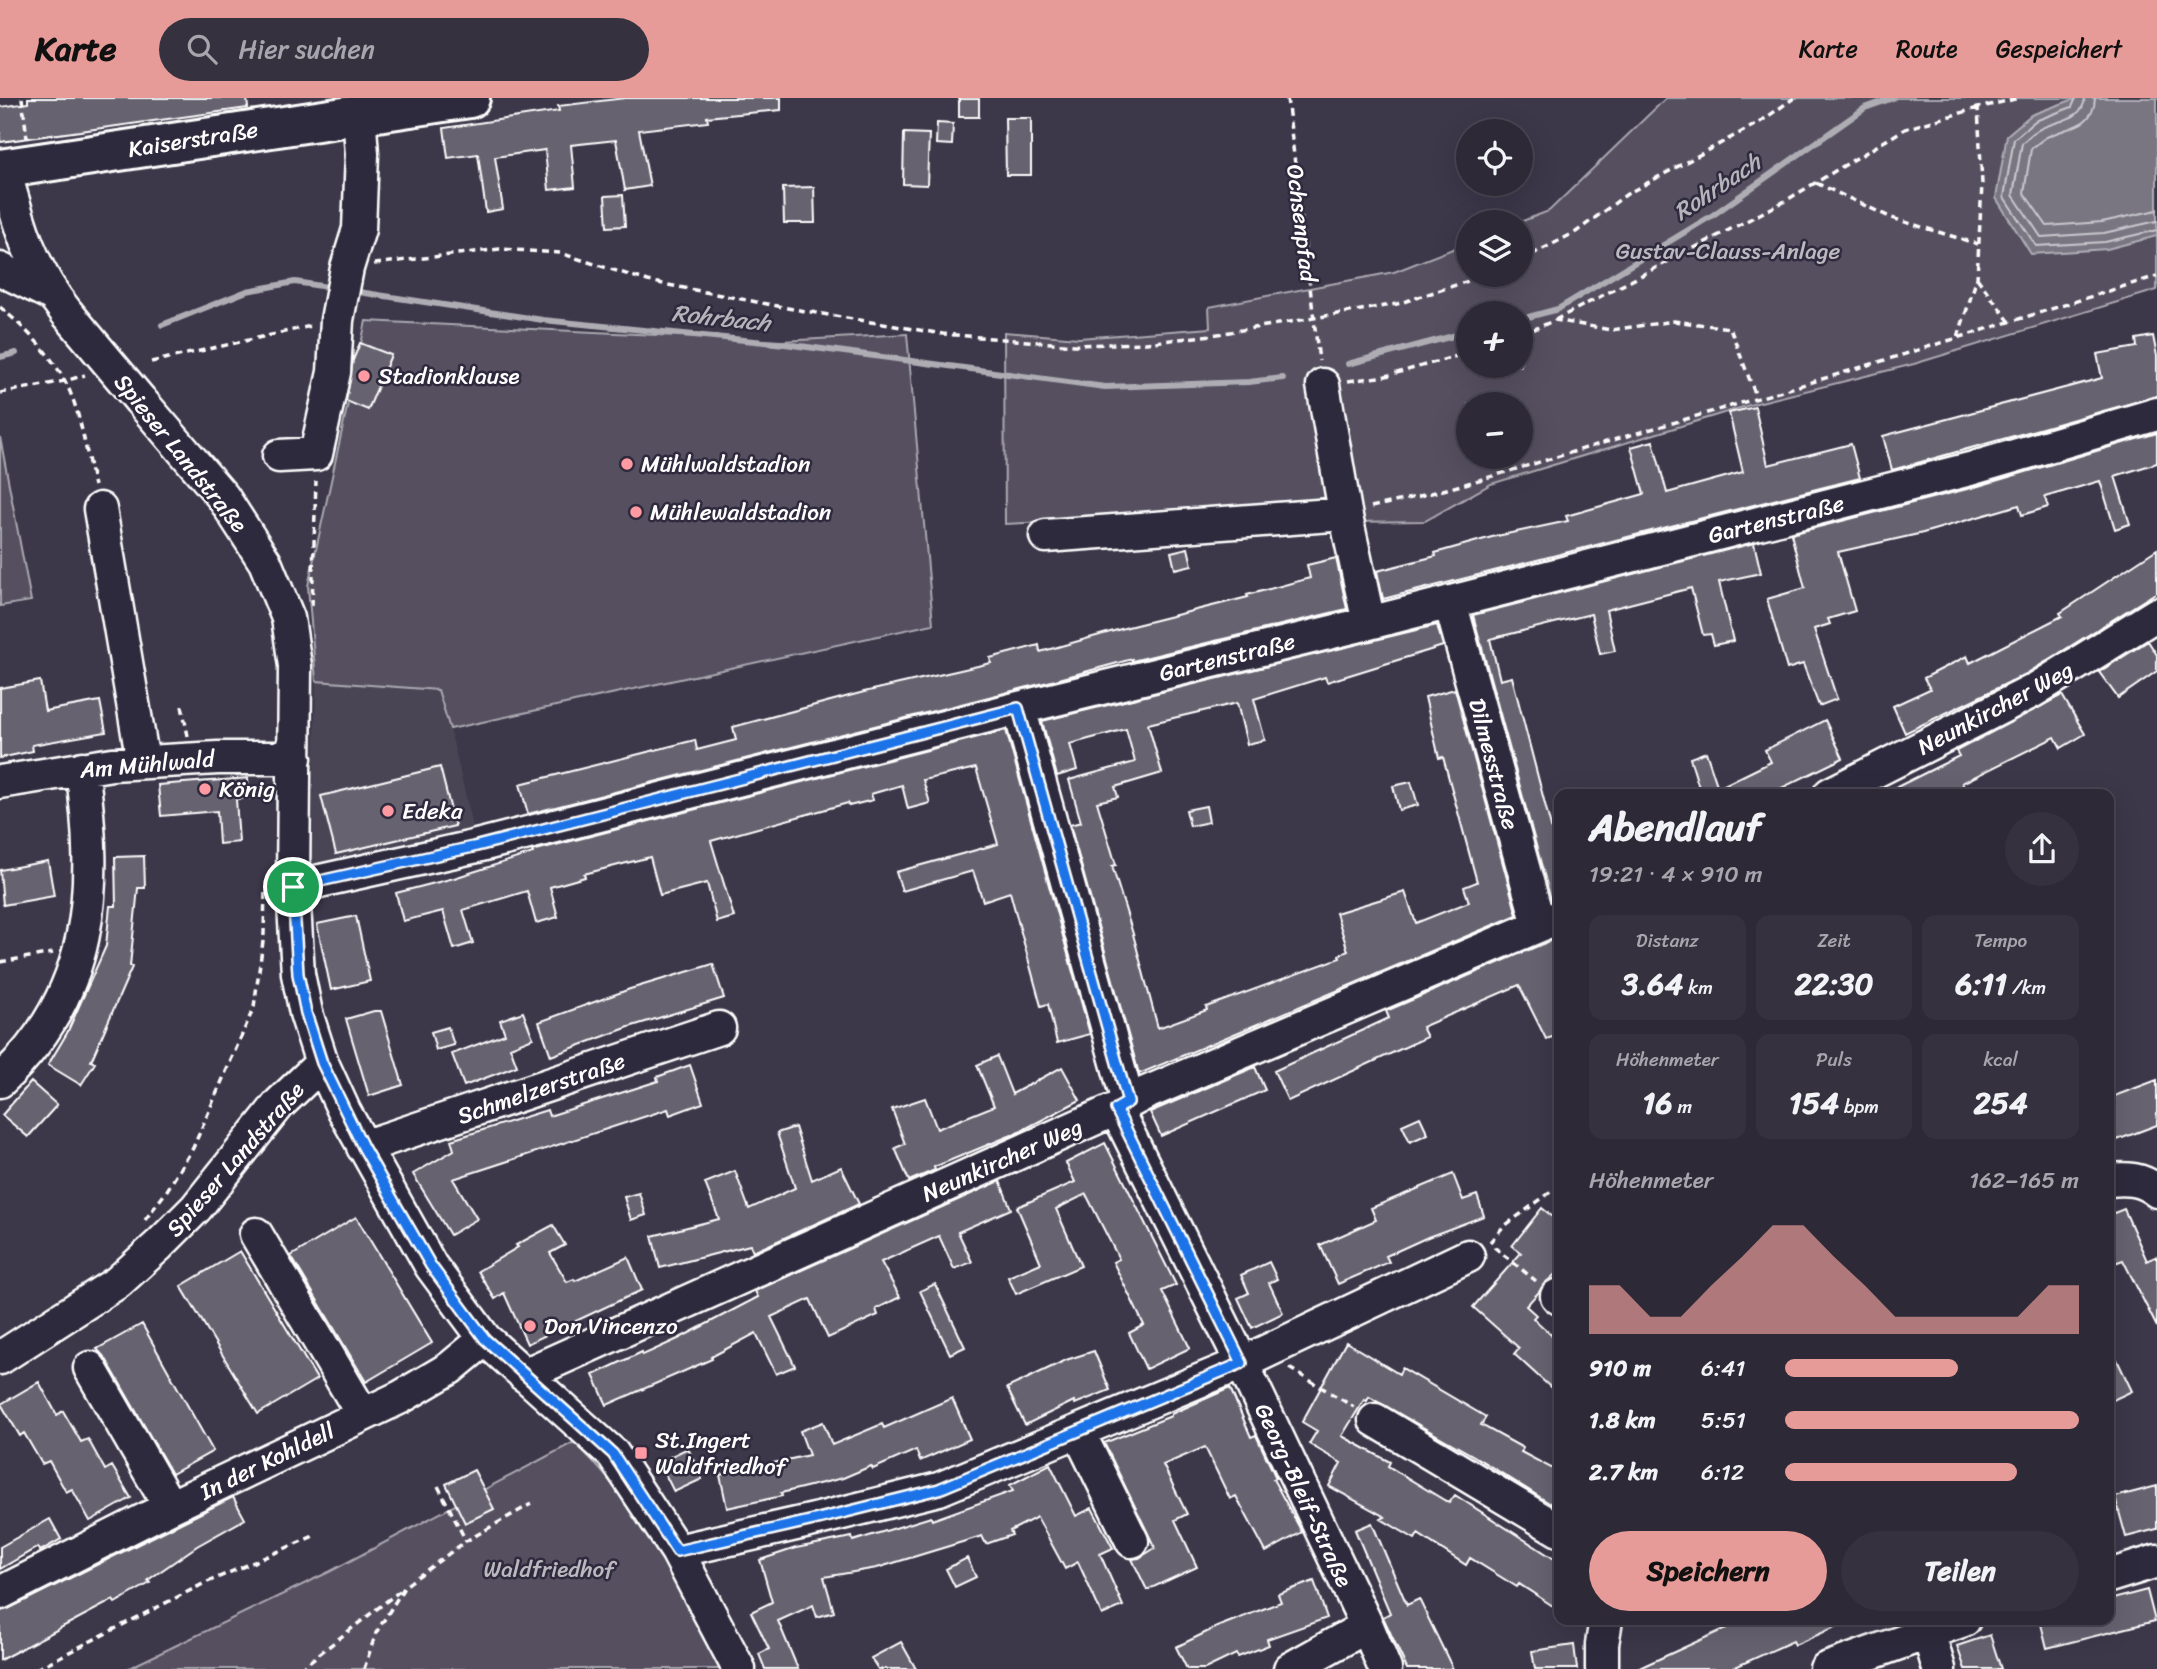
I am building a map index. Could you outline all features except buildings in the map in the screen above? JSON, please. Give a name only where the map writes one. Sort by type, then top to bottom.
[{"type":"main road","name":"Kaiserstraße","points":[[11,167],[470,98]]},
{"type":"street","points":[[279,456],[317,454],[334,372],[337,320],[347,268],[359,229],[362,154],[359,114]]},
{"type":"street","name":"Spieser Landstraße","points":[[0,1358],[118,1282],[159,1245],[196,1208],[279,1104],[322,1063],[306,1013],[279,883],[295,758],[295,666],[288,618],[265,562],[223,497],[59,304],[24,241],[11,167]]},
{"type":"street","name":"Spieser Landstraße","points":[[0,269],[59,304]]},
{"type":"street","points":[[1323,385],[1345,513],[1369,623]]},
{"type":"street","name":"Gartenstraße","points":[[279,883],[473,847],[1970,470],[2157,414]]},
{"type":"street","points":[[100,509],[142,762]]},
{"type":"street","points":[[1046,536],[1345,513]]},
{"type":"street","name":"Dilmesstraße","points":[[1450,602],[1549,921]]},
{"type":"street","name":"Neunkircher Weg","points":[[1840,789],[2033,691],[2157,614]]},
{"type":"street","name":"Georg-Bleif-Straße","points":[[1018,708],[1122,1106],[1252,1358],[1385,1669]]},
{"type":"street","name":"Am Mühlwald","points":[[0,782],[82,768],[142,762],[295,758]]},
{"type":"street","points":[[0,1081],[46,1029],[69,984],[81,948],[88,911],[91,870],[90,826],[82,768]]},
{"type":"street","name":"Neunkircher Weg","points":[[524,1375],[1122,1106],[1549,921]]},
{"type":"street","name":"Schmelzerstraße","points":[[363,1147],[719,1028]]},
{"type":"street","points":[[322,1063],[363,1147],[431,1266],[485,1339],[613,1454],[677,1551],[739,1669]]},
{"type":"street","points":[[2114,1179],[2127,1178],[2147,1184],[2157,1191]]},
{"type":"street","name":"In der Kohldell","points":[[256,1234],[363,1415]]},
{"type":"street","points":[[677,1551],[939,1489],[1252,1358],[1468,1256]]},
{"type":"street","name":"In der Kohldell","points":[[0,1593],[170,1507],[401,1397],[450,1368],[485,1339]]},
{"type":"street","name":"In der Kohldell","points":[[90,1368],[170,1507]]},
{"type":"street","points":[[1375,1420],[1554,1527]]},
{"type":"street","points":[[1078,1431],[1132,1541]]},
{"type":"street","points":[[2114,1574],[2157,1560]]},
{"type":"street","points":[[1602,1669],[1605,1625]]},
{"type":"street","points":[[1826,1669],[1949,1625]]},
{"type":"street","points":[[1290,1669],[1367,1626]]},
{"type":"street","points":[[1928,1632],[1939,1669]]},
{"type":"path","points":[[11,167],[22,98]]},
{"type":"path","name":"Ochsenpfad","points":[[1287,98],[1317,347]]},
{"type":"path","points":[[1533,254],[1576,232],[1627,194],[1760,122],[1794,98]]},
{"type":"path","points":[[1533,330],[1816,183],[1905,129],[2019,98]]},
{"type":"path","points":[[1958,338],[1977,278],[1982,184],[1978,108]]},
{"type":"path","points":[[1816,183],[1892,218],[1979,244]]},
{"type":"path","points":[[347,268],[500,248],[560,253],[648,281],[793,309],[943,334],[1074,345],[1146,343],[1212,335],[1397,304],[1456,285]]},
{"type":"path","points":[[1345,513],[1431,495],[1518,467],[1757,399],[2157,276]]},
{"type":"path","points":[[1977,278],[2009,322]]},
{"type":"path","points":[[0,307],[34,341],[65,381],[76,409],[100,509]]},
{"type":"path","points":[[151,362],[337,320]]},
{"type":"path","points":[[1555,320],[1611,330],[1674,321],[1730,328],[1757,399]]},
{"type":"path","points":[[1323,385],[1386,376],[1456,356]]},
{"type":"path","points":[[0,393],[65,381],[85,374]]},
{"type":"path","points":[[312,607],[317,454]]},
{"type":"path","points":[[181,706],[189,738]]},
{"type":"path","points":[[139,1228],[166,1192],[192,1148],[254,1007],[264,934],[279,883]]},
{"type":"path","points":[[0,961],[81,948]]},
{"type":"path","points":[[1554,1189],[1503,1227],[1489,1243],[1554,1294]]},
{"type":"path","points":[[1252,1358],[1375,1420]]},
{"type":"path","points":[[438,1486],[466,1541]]},
{"type":"path","points":[[300,1669],[466,1541],[531,1504]]},
{"type":"path","points":[[36,1669],[204,1584],[316,1535]]},
{"type":"path","points":[[364,1669],[376,1633],[405,1586]]},
{"type":"shaded area","points":[[316,681],[438,690],[474,831],[311,876]]},
{"type":"green space","name":"Gustav-Clauss-Anlage","points":[[1666,98],[2157,98],[2157,290],[1914,364],[1753,404],[1491,484],[1425,521],[1349,522],[1347,509],[1005,524],[1004,332],[1079,338],[1210,328],[1209,307],[1394,272],[1456,248],[1456,287],[1533,287],[1533,217],[1549,211]]},
{"type":"green space","name":"Mühlwaldstadion","points":[[366,321],[782,341],[907,334],[933,624],[450,729],[438,690],[316,681],[308,586]]},
{"type":"green space","points":[[0,437],[31,601],[0,606]]},
{"type":"green space","name":"Waldfriedhof","points":[[574,1442],[618,1492],[657,1548],[721,1669],[127,1669],[331,1571]]},
{"type":"water","points":[[2077,98],[2157,98],[2157,236],[2107,249],[2031,254],[1996,198],[2007,135],[2031,115]]},
{"type":"waterway","name":"Rohrbach","points":[[1533,316],[1558,309],[1713,215],[1865,108],[1893,98]]},
{"type":"waterway","name":"Rohrbach","points":[[162,325],[247,291],[295,282],[334,288]]},
{"type":"waterway","name":"Rohrbach","points":[[352,291],[543,320],[785,344],[1105,387],[1249,382],[1283,378]]},
{"type":"waterway","name":"Rohrbach","points":[[1348,364],[1456,335]]},
{"type":"waterway","name":"Rohrbach","points":[[0,357],[16,353]]},
{"type":"place","name":"Stadionklause","points":[[364,376]]},
{"type":"place","name":"Mühlwaldstadion","points":[[627,464]]},
{"type":"place","name":"Mühlewaldstadion","points":[[636,512]]},
{"type":"place","name":"König","points":[[205,789]]},
{"type":"place","name":"Edeka","points":[[388,811]]},
{"type":"place","name":"Don Vincenzo","points":[[530,1326]]},
{"type":"place","name":"St.Ingert Waldfriedhof","points":[[641,1453]]},
{"type":"route","points":[[1018,708],[1128,1102],[1116,1109],[1242,1363],[939,1489],[677,1551],[613,1454],[485,1339],[431,1266],[363,1147],[322,1063],[306,1013],[298,974],[293,887],[473,847],[1018,708]]}]
